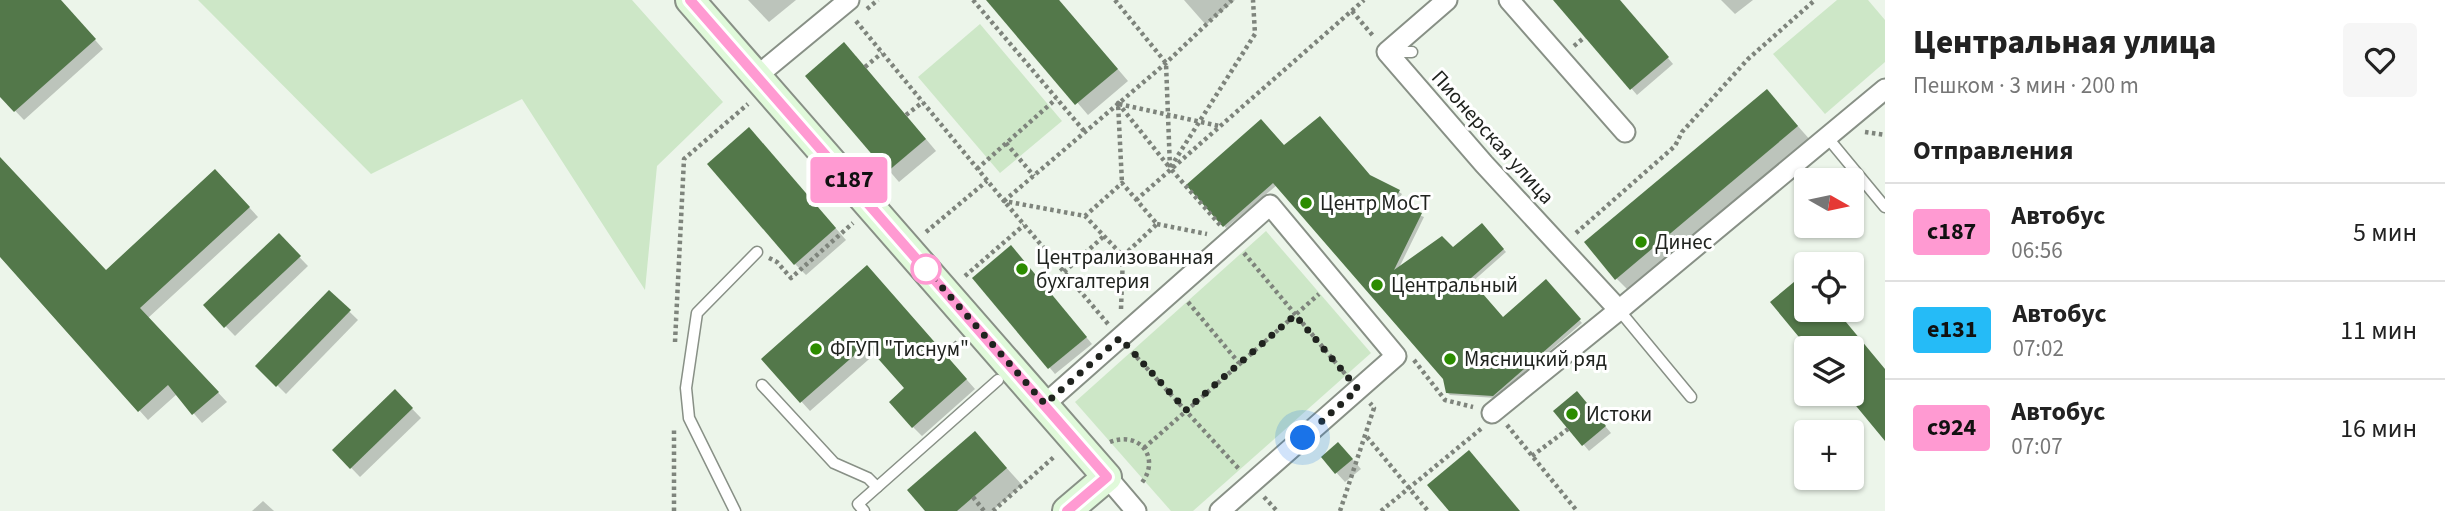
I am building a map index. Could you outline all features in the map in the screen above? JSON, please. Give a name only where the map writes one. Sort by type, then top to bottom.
[{"type":"main road","points":[[690,0],[754,89],[907,247],[1107,477],[1067,511]]},
{"type":"street","points":[[1387,52],[1447,0]]},
{"type":"street","points":[[1509,0],[1625,132]]},
{"type":"street","points":[[754,89],[849,7]]},
{"type":"street","name":"Пионерская улица","points":[[1387,52],[1619,310]]},
{"type":"street","points":[[1492,412],[1885,89]]},
{"type":"street","points":[[1045,404],[1177,289],[1237,245],[1270,205],[1396,356],[1220,511]]},
{"type":"street","points":[[1107,477],[1136,511]]},
{"type":"lane","points":[[1387,52],[1412,52]]},
{"type":"lane","points":[[1827,137],[1885,207]]},
{"type":"lane","points":[[735,511],[689,418],[687,388],[697,313],[757,252]]},
{"type":"lane","name":"Пионерская улица","points":[[1619,310],[1691,397]]},
{"type":"lane","points":[[864,511],[858,504],[998,380]]},
{"type":"lane","points":[[762,385],[834,463],[868,478],[877,487]]},
{"type":"path","points":[[973,0],[1085,132]]},
{"type":"path","points":[[1115,0],[1166,62],[1170,168]]},
{"type":"path","points":[[1004,201],[1166,62],[1232,0]]},
{"type":"path","points":[[1170,168],[1255,34],[1254,0]]},
{"type":"path","points":[[1561,247],[1675,146],[1682,132],[1748,59],[1815,0]]},
{"type":"path","points":[[1136,200],[1352,11],[1360,1]]},
{"type":"path","points":[[849,7],[882,53],[1024,225],[1120,338],[1277,511]]},
{"type":"path","points":[[1352,11],[1387,52]]},
{"type":"path","points":[[865,67],[882,53]]},
{"type":"path","points":[[674,355],[684,159],[754,89]]},
{"type":"path","points":[[977,169],[1056,99]]},
{"type":"path","points":[[906,115],[923,102]]},
{"type":"path","points":[[1118,103],[1219,126]]},
{"type":"path","points":[[1118,103],[1374,408],[1340,511]]},
{"type":"path","points":[[1118,103],[1122,183],[1136,200],[1157,224],[1237,245]]},
{"type":"path","points":[[1006,143],[1034,176]]},
{"type":"path","points":[[907,247],[987,181]]},
{"type":"path","points":[[1085,216],[1122,183]]},
{"type":"path","points":[[1004,201],[1085,216],[1123,256]]},
{"type":"path","points":[[757,252],[777,262],[791,278],[856,220]]},
{"type":"path","points":[[1120,338],[1123,256],[1157,224]]},
{"type":"path","points":[[956,283],[1024,225]]},
{"type":"path","points":[[1064,272],[1104,236]]},
{"type":"path","points":[[1144,448],[1334,281]]},
{"type":"path","points":[[1177,289],[1239,363]]},
{"type":"path","points":[[945,354],[961,338]]},
{"type":"path","points":[[1408,352],[1446,400],[1499,415],[1577,511]]},
{"type":"path","points":[[674,424],[674,511]]},
{"type":"path","points":[[1532,456],[1568,429]]},
{"type":"path","points":[[1366,436],[1428,511]]},
{"type":"path","points":[[1103,447],[1119,439],[1130,440],[1144,448],[1150,470],[1139,487]]},
{"type":"path","points":[[993,511],[1060,452]]},
{"type":"path","points":[[973,497],[985,511]]},
{"type":"green space","points":[[198,0],[632,0],[723,102],[657,166],[645,290],[522,99],[371,174]]},
{"type":"green space","points":[[1837,0],[1868,0],[1885,20],[1885,62],[1825,114],[1773,54]]},
{"type":"green space","points":[[980,24],[1062,121],[1000,173],[918,77]]},
{"type":"green space","points":[[1266,231],[1371,353],[1193,511],[1171,511],[1075,402]]},
{"type":"building","points":[[0,0],[61,0],[96,39],[14,112],[0,97]]},
{"type":"building","points":[[986,0],[1059,0],[1118,69],[1075,105]]},
{"type":"building","points":[[1553,0],[1620,0],[1669,57],[1630,90]]},
{"type":"building","points":[[844,42],[926,139],[887,172],[805,76]]},
{"type":"building","points":[[1767,89],[1798,126],[1615,280],[1584,242]]},
{"type":"building","points":[[1320,116],[1370,175],[1400,190],[1393,203],[1422,213],[1394,270],[1442,236],[1453,247],[1482,223],[1504,249],[1470,279],[1503,317],[1546,279],[1581,319],[1493,396],[1446,393],[1443,379],[1273,183],[1223,227],[1186,185],[1261,119],[1284,145]]},
{"type":"building","points":[[749,127],[836,228],[794,265],[707,164]]},
{"type":"building","points":[[0,157],[106,270],[215,169],[250,207],[140,308],[219,392],[192,415],[168,385],[138,412],[0,257]]},
{"type":"building","points":[[279,233],[301,256],[224,328],[203,305]]},
{"type":"building","points":[[1011,245],[1087,337],[1048,369],[972,278]]},
{"type":"building","name":"ФГУП \"Тиснум\"","points":[[867,265],[967,379],[912,428],[889,402],[904,388],[866,345],[800,403],[761,359]]},
{"type":"building","points":[[1794,282],[1794,322],[1846,322],[1858,336],[1798,336],[1770,302]]},
{"type":"building","points":[[329,290],[351,310],[276,387],[255,366]]},
{"type":"building","points":[[1864,344],[1885,369],[1885,441],[1856,406],[1864,406]]},
{"type":"building","points":[[395,389],[413,408],[350,469],[332,450]]},
{"type":"building","points":[[1577,391],[1606,426],[1582,446],[1553,411]]},
{"type":"building","points":[[975,431],[1007,468],[957,511],[925,511],[907,490]]},
{"type":"building","points":[[1338,442],[1353,459],[1335,474],[1321,457]]},
{"type":"building","points":[[1469,450],[1520,511],[1449,511],[1427,485]]},
{"type":"bus line","name":"с187","points":[[690,0],[1107,477],[1067,511]]},
{"type":"place","name":"Центр МоСТ","points":[[1306,203]]},
{"type":"place","name":"Динес","points":[[1641,242]]},
{"type":"place","name":"Централизованная бухгалтерия","points":[[1022,269]]},
{"type":"place","name":"Центральный","points":[[1377,285]]},
{"type":"place","name":"ФГУП \"Тиснум\"","points":[[816,349]]},
{"type":"place","name":"Мясницкий ряд","points":[[1450,359]]},
{"type":"place","name":"Истоки","points":[[1572,414]]},
{"type":"route","points":[[926,269],[1045,404],[1120,338],[1186,410],[1295,315],[1358,389],[1303,438]]}]
